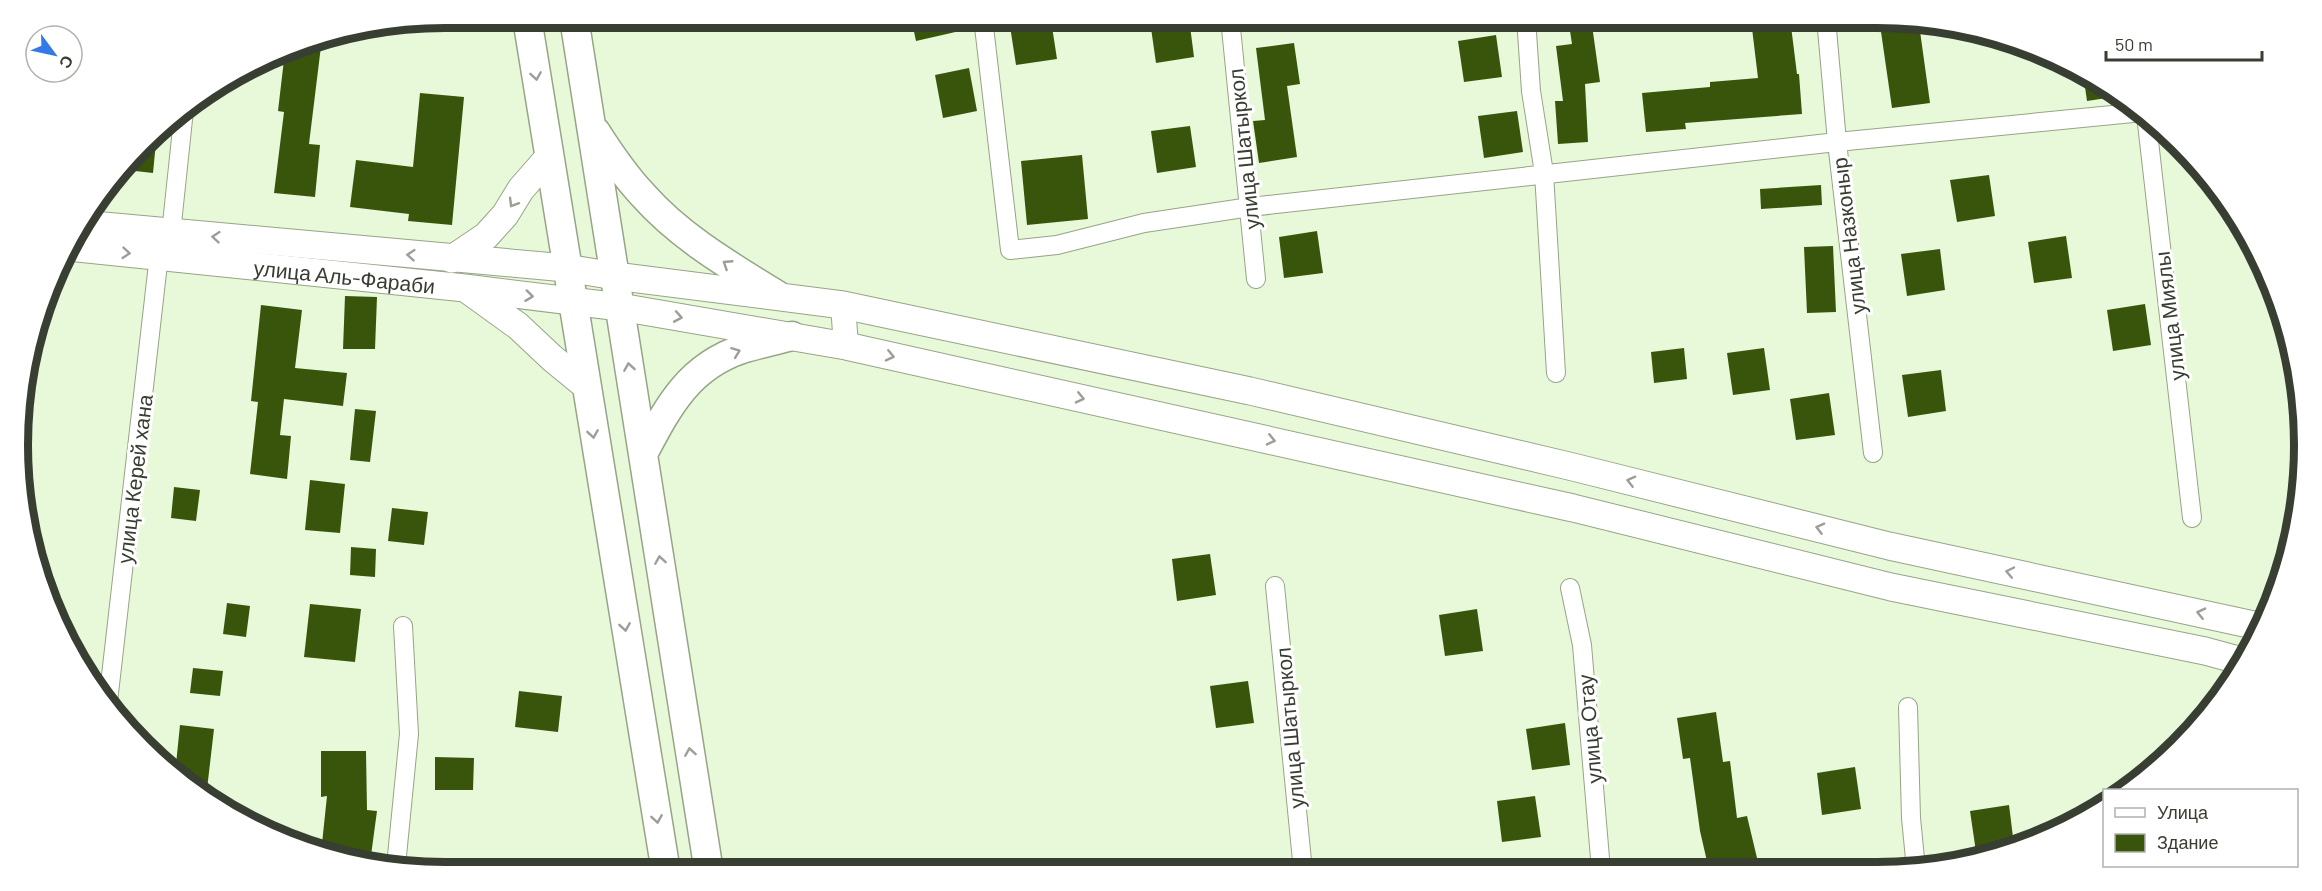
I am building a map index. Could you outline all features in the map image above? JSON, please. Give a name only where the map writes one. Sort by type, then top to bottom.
[{"type":"highway","points":[[529,28],[664,862]]},
{"type":"highway","points":[[576,28],[707,862]]},
{"type":"highway","points":[[590,123],[619,167],[676,228],[777,296]]},
{"type":"highway","points":[[643,454],[676,396],[704,368],[741,349],[792,336]]},
{"type":"main road","points":[[452,259],[470,249],[493,229],[505,215],[521,189],[549,157]]},
{"type":"main road","name":"улица Аль-Фараби","points":[[91,226],[165,244],[465,288],[620,307],[846,346],[1573,508],[1891,587],[2235,659]]},
{"type":"main road","name":"улица Аль-Фараби","points":[[79,247],[165,244],[452,259],[566,268],[843,304],[1250,391],[1584,470],[1889,546],[2252,625]]},
{"type":"main road","points":[[465,288],[518,326],[585,385]]},
{"type":"main road","points":[[843,304],[846,346]]},
{"type":"street","points":[[984,28],[1010,250],[1057,245],[1144,223],[1250,207],[1837,142],[2130,115]]},
{"type":"street","name":"улица Шатыркол","points":[[1231,28],[1256,279]]},
{"type":"street","points":[[1527,28],[1531,91],[1544,173],[1556,373]]},
{"type":"street","name":"улица Назконыр","points":[[1827,28],[1837,142],[1873,453]]},
{"type":"street","name":"улица Керей хана","points":[[109,691],[182,123]]},
{"type":"street","name":"улица Миялы","points":[[2147,129],[2192,518]]},
{"type":"street","name":"улица Шатыркол","points":[[1275,586],[1302,862]]},
{"type":"street","name":"улица Отау","points":[[1570,588],[1582,645],[1600,862]]},
{"type":"street","points":[[397,860],[410,734],[403,626]]},
{"type":"street","points":[[1908,707],[1911,818],[1916,861]]},
{"type":"building","points":[[913,28],[973,28],[916,41]]},
{"type":"building","points":[[1010,28],[1052,28],[1057,59],[1016,65]]},
{"type":"building","points":[[1151,28],[1190,28],[1194,57],[1156,63]]},
{"type":"building","points":[[1570,28],[1592,28],[1600,82],[1585,84],[1588,142],[1558,144],[1555,101],[1563,101],[1556,46],[1572,44]]},
{"type":"building","points":[[1752,28],[1791,28],[1797,74],[1799,74],[1802,114],[1685,123],[1686,129],[1646,132],[1642,93],[1710,87],[1710,82],[1758,78]]},
{"type":"building","points":[[1880,28],[1920,31],[1930,103],[1892,108]]},
{"type":"building","points":[[1496,35],[1502,77],[1464,82],[1458,41]]},
{"type":"building","points":[[1294,43],[1300,84],[1287,86],[1297,157],[1259,163],[1253,121],[1265,120],[1256,48]]},
{"type":"building","points":[[321,48],[309,144],[320,145],[315,197],[274,193],[284,112],[278,111],[284,61]]},
{"type":"building","points":[[969,68],[977,111],[943,118],[935,75]]},
{"type":"building","points":[[2085,84],[2107,98],[2087,101]]},
{"type":"building","points":[[420,93],[464,97],[452,225],[408,221],[409,214],[350,207],[356,160],[413,167]]},
{"type":"building","points":[[1517,111],[1523,152],[1484,158],[1478,116]]},
{"type":"building","points":[[1190,126],[1196,167],[1157,173],[1151,131]]},
{"type":"building","points":[[156,147],[153,173],[132,171]]},
{"type":"building","points":[[1082,155],[1088,219],[1027,225],[1021,161]]},
{"type":"building","points":[[1989,175],[1995,216],[1957,222],[1950,180]]},
{"type":"building","points":[[1821,185],[1822,205],[1761,209],[1760,189]]},
{"type":"building","points":[[1317,231],[1323,273],[1284,278],[1279,237]]},
{"type":"building","points":[[2066,236],[2072,278],[2034,283],[2028,242]]},
{"type":"building","points":[[1833,246],[1836,312],[1807,313],[1804,247]]},
{"type":"building","points":[[1940,249],[1945,290],[1907,296],[1901,254]]},
{"type":"building","points":[[345,296],[377,297],[375,349],[343,349]]},
{"type":"building","points":[[2145,304],[2151,345],[2113,351],[2107,310]]},
{"type":"building","points":[[261,305],[302,310],[295,368],[347,373],[343,406],[284,399],[280,435],[291,436],[287,479],[250,474],[258,402],[251,401]]},
{"type":"building","points":[[1684,348],[1687,379],[1654,383],[1651,352]]},
{"type":"building","points":[[1764,348],[1770,390],[1733,395],[1727,353]]},
{"type":"building","points":[[1941,370],[1946,411],[1908,417],[1902,375]]},
{"type":"building","points":[[1829,393],[1835,435],[1796,440],[1790,399]]},
{"type":"building","points":[[355,409],[376,411],[370,462],[350,460]]},
{"type":"building","points":[[310,480],[345,484],[340,533],[305,530]]},
{"type":"building","points":[[174,487],[200,490],[196,521],[171,518]]},
{"type":"building","points":[[392,508],[428,512],[424,545],[388,541]]},
{"type":"building","points":[[351,547],[376,549],[375,577],[350,575]]},
{"type":"building","points":[[1210,554],[1216,595],[1177,601],[1172,559]]},
{"type":"building","points":[[227,603],[250,606],[246,637],[223,634]]},
{"type":"building","points":[[310,604],[361,609],[355,662],[304,657]]},
{"type":"building","points":[[1477,609],[1483,651],[1445,656],[1439,615]]},
{"type":"building","points":[[193,668],[223,671],[220,696],[190,693]]},
{"type":"building","points":[[1248,681],[1254,723],[1216,728],[1210,686]]},
{"type":"building","points":[[519,691],[562,696],[558,732],[515,727]]},
{"type":"building","points":[[1716,712],[1723,762],[1730,761],[1737,818],[1747,816],[1757,858],[1741,862],[1707,862],[1700,831],[1690,758],[1683,759],[1677,718]]},
{"type":"building","points":[[1565,723],[1570,765],[1532,770],[1526,729]]},
{"type":"building","points":[[180,725],[214,729],[207,787],[176,763]]},
{"type":"building","points":[[321,751],[366,751],[367,810],[377,811],[371,855],[322,843],[327,796],[321,797]]},
{"type":"building","points":[[435,757],[474,758],[473,790],[435,790]]},
{"type":"building","points":[[1855,767],[1861,809],[1822,815],[1817,773]]},
{"type":"building","points":[[1535,796],[1541,837],[1502,842],[1497,801]]},
{"type":"building","points":[[2009,805],[2013,839],[1976,850],[1970,811]]}]
